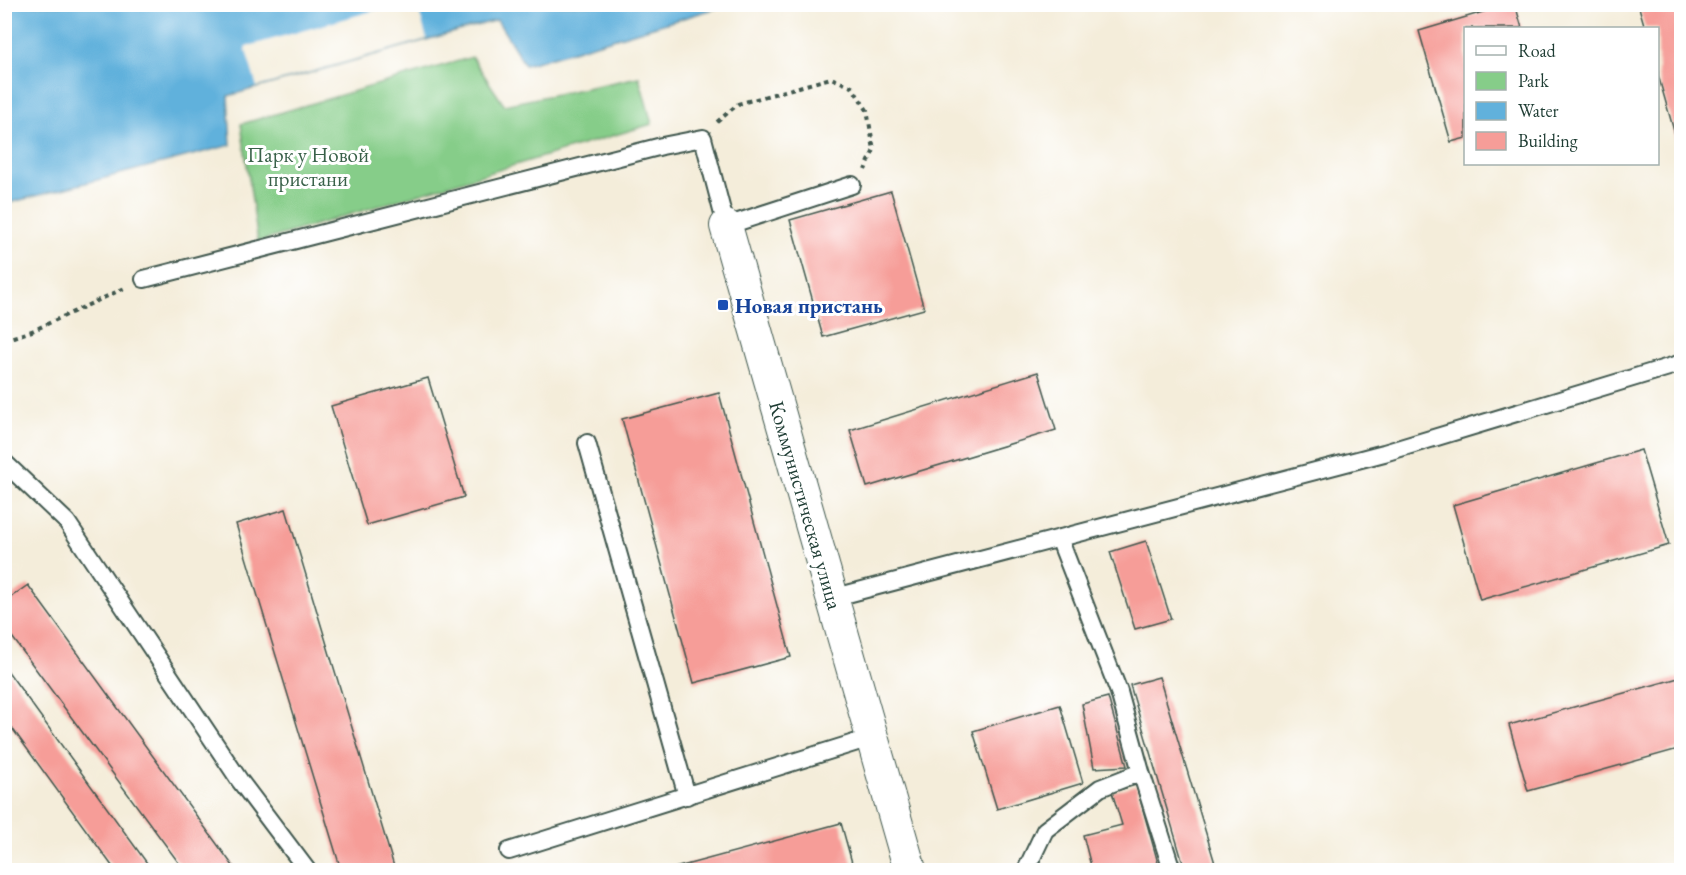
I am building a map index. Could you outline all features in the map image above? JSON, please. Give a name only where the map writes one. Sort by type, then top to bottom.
[{"type":"street","name":"Коммунистическая улица","points":[[726,226],[870,738],[910,870]]},
{"type":"lane","name":"Коммунистическая улица","points":[[702,138],[726,226]]},
{"type":"lane","points":[[144,279],[662,146],[702,138]]},
{"type":"lane","points":[[726,226],[852,185]]},
{"type":"lane","points":[[832,598],[1384,453],[1682,363]]},
{"type":"lane","points":[[587,443],[687,796]]},
{"type":"lane","points":[[4,462],[67,522],[240,781],[307,870]]},
{"type":"lane","points":[[1059,538],[1119,692],[1172,870]]},
{"type":"lane","points":[[509,850],[870,738]]},
{"type":"lane","points":[[1026,870],[1045,830],[1100,788],[1141,772]]},
{"type":"path","points":[[702,138],[738,104],[831,78],[852,87],[867,110],[874,150],[868,168],[852,185]]},
{"type":"path","points":[[4,340],[32,331],[144,279]]},
{"type":"green space","name":"Парк у Новой пристани","points":[[472,57],[504,105],[639,77],[652,124],[258,242],[241,124]]},
{"type":"water","points":[[5,5],[727,5],[525,65],[497,20],[228,96],[231,145],[5,204]]},
{"type":"pier","points":[[397,4],[417,5],[427,39],[257,87],[245,47]]},
{"type":"building","points":[[1515,4],[1522,27],[1464,27],[1464,139],[1451,142],[1419,31]]},
{"type":"building","points":[[1638,4],[1682,4],[1682,159],[1659,78],[1659,27],[1645,27]]},
{"type":"building","points":[[891,191],[924,309],[823,337],[790,220]]},
{"type":"building","points":[[1038,372],[1056,430],[867,487],[850,430]]},
{"type":"building","points":[[428,378],[464,497],[367,525],[331,406]]},
{"type":"building","points":[[719,393],[791,657],[694,683],[622,419]]},
{"type":"building","points":[[1641,450],[1669,545],[1480,600],[1453,505]]},
{"type":"building","points":[[286,509],[395,870],[341,870],[236,524]]},
{"type":"building","points":[[1146,541],[1171,619],[1135,629],[1110,552]]},
{"type":"building","points":[[28,585],[236,870],[184,870],[4,626],[4,602]]},
{"type":"building","points":[[4,666],[152,870],[115,870],[4,717]]},
{"type":"building","points":[[1159,677],[1217,870],[1185,870],[1130,685]]},
{"type":"building","points":[[1682,677],[1682,748],[1528,791],[1509,725]]},
{"type":"building","points":[[1108,697],[1127,766],[1094,768],[1082,704]]},
{"type":"building","points":[[1060,705],[1083,783],[997,809],[973,731]]},
{"type":"building","points":[[1136,785],[1160,870],[1092,870],[1083,835],[1122,825],[1112,792]]},
{"type":"building","points":[[841,823],[854,870],[667,870]]},
{"type":"place","name":"Новая пристань","points":[[723,305]]}]
